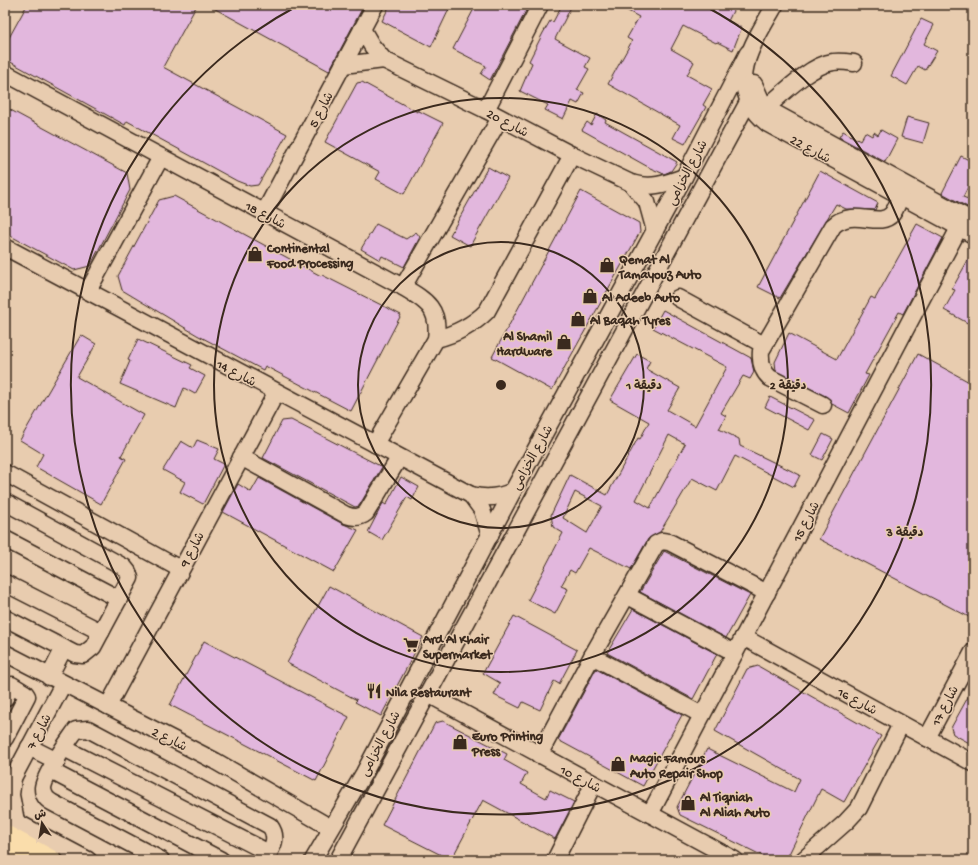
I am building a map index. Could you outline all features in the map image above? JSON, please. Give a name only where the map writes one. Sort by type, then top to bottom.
[{"type":"main road","points":[[9,824],[51,860]]},
{"type":"main road","points":[[5,853],[18,860]]},
{"type":"street","name":"شارع 5","points":[[264,213],[375,5]]},
{"type":"street","points":[[486,110],[540,5]]},
{"type":"street","name":"شارع 22","points":[[774,5],[748,53],[743,78],[752,95],[757,114],[768,124],[900,197],[968,228]]},
{"type":"street","points":[[752,95],[753,74],[756,59],[784,5]]},
{"type":"street","name":"شارع 20","points":[[362,29],[372,46],[384,60],[486,110],[572,155],[631,183],[640,186],[657,186],[684,177]]},
{"type":"street","name":"شارع الخزامى","points":[[313,860],[364,773],[513,491],[684,177],[748,53]]},
{"type":"street","points":[[343,66],[384,60]]},
{"type":"street","points":[[767,107],[794,84],[823,64],[833,62],[854,63]]},
{"type":"street","name":"شارع 18","points":[[5,72],[421,297],[429,305],[435,316],[437,327],[436,338]]},
{"type":"street","name":"شارع 22","points":[[752,95],[767,107],[968,228]]},
{"type":"street","name":"شارع الخزامى","points":[[338,860],[752,95]]},
{"type":"street","points":[[403,287],[500,118]]},
{"type":"street","points":[[375,444],[436,338],[447,336],[469,326],[487,311],[572,155]]},
{"type":"street","points":[[88,291],[161,157]]},
{"type":"street","name":"شارع 20","points":[[631,183],[647,202],[655,230]]},
{"type":"street","points":[[823,405],[770,378],[765,373],[760,357],[764,344],[833,226],[847,218],[876,220],[885,218],[893,213],[900,197]]},
{"type":"street","name":"شارع 15","points":[[650,814],[743,637],[968,228]]},
{"type":"street","name":"شارع 14","points":[[5,247],[276,393],[471,495],[488,498],[497,497],[513,491]]},
{"type":"street","points":[[678,298],[764,344]]},
{"type":"street","name":"شارع 9","points":[[108,706],[276,393]]},
{"type":"street","points":[[241,457],[354,518],[366,512],[399,458]]},
{"type":"street","points":[[5,474],[180,570]]},
{"type":"street","name":"شارع 14","points":[[471,495],[482,510],[490,536]]},
{"type":"street","points":[[5,502],[126,569],[130,575],[129,581],[101,632],[87,653],[79,655],[5,618]]},
{"type":"street","points":[[5,539],[119,599]]},
{"type":"street","points":[[539,755],[592,656],[628,596],[653,546],[659,542],[666,541],[767,593]]},
{"type":"street","points":[[5,583],[101,632]]},
{"type":"street","points":[[628,596],[735,653]]},
{"type":"street","name":"شارع 16","points":[[743,637],[973,763]]},
{"type":"street","points":[[45,674],[59,646]]},
{"type":"street","name":"شارع 17","points":[[927,738],[973,652]]},
{"type":"street","name":"شارع 2","points":[[5,653],[215,761],[331,828]]},
{"type":"street","points":[[592,656],[702,715]]},
{"type":"street","points":[[5,738],[27,698],[25,692],[8,691],[24,663]]},
{"type":"street","name":"شارع 7","points":[[9,824],[11,796],[9,782],[63,684]]},
{"type":"street","name":"شارع 10","points":[[428,694],[593,785],[735,860]]},
{"type":"street","points":[[377,787],[370,785],[367,778],[392,729],[392,718]]},
{"type":"street","points":[[803,860],[846,822],[859,808],[901,724]]},
{"type":"street","points":[[29,747],[57,760],[267,857],[275,841],[274,830],[270,826],[92,730],[84,728],[76,730],[57,760],[43,790],[49,801],[161,860]]},
{"type":"street","points":[[57,760],[221,860]]},
{"type":"street","points":[[555,860],[593,785]]},
{"type":"street","points":[[9,824],[88,860]]},
{"type":"building","points":[[27,5],[197,5],[163,67],[287,134],[258,185],[250,186],[237,181],[127,121],[125,125],[5,59],[5,45]]},
{"type":"building","points":[[208,5],[364,5],[329,71]]},
{"type":"building","points":[[390,5],[451,5],[431,47],[382,21]]},
{"type":"building","points":[[476,5],[529,5],[490,80],[481,74],[486,66],[453,49]]},
{"type":"building","points":[[562,5],[572,5],[555,39],[590,58],[585,67],[589,69],[577,90],[584,93],[578,104],[572,101],[563,119],[545,110],[548,105],[520,91],[532,63],[529,61],[550,21],[553,22]]},
{"type":"building","points":[[617,5],[736,5],[728,21],[742,27],[733,50],[683,26],[671,49],[694,62],[687,75],[712,89],[703,105],[706,107],[685,144],[673,138],[680,125],[608,84],[632,41],[627,38],[639,17]]},
{"type":"building","points":[[921,19],[934,25],[924,44],[937,51],[925,70],[918,66],[907,85],[891,76]]},
{"type":"building","points":[[362,82],[417,112],[417,110],[443,123],[404,194],[376,179],[380,172],[325,142],[357,83]]},
{"type":"building","points":[[5,107],[127,173],[130,190],[90,266],[74,270],[5,233]]},
{"type":"building","points":[[597,114],[606,120],[605,122],[677,162],[671,171],[664,174],[650,168],[582,130],[587,122],[591,125]]},
{"type":"building","points":[[907,117],[929,123],[923,143],[901,137]]},
{"type":"building","points":[[881,130],[897,139],[885,162],[839,137],[843,131],[860,141],[865,132],[872,136],[874,132],[878,135]]},
{"type":"building","points":[[961,156],[973,162],[973,177],[963,197],[973,201],[973,210],[942,193]]},
{"type":"building","points":[[488,167],[508,178],[470,246],[450,235]]},
{"type":"building","points":[[820,171],[878,203],[875,210],[846,209],[836,204],[780,298],[758,287]]},
{"type":"building","points":[[581,191],[639,223],[640,232],[552,390],[492,357]]},
{"type":"building","points":[[174,196],[321,276],[322,275],[401,315],[351,411],[265,366],[263,370],[197,335],[122,290],[118,276],[159,200]]},
{"type":"building","points":[[376,224],[406,239],[416,232],[420,237],[404,267],[382,256],[380,260],[361,249]]},
{"type":"building","points":[[917,224],[943,238],[903,314],[899,312],[865,374],[869,375],[849,413],[832,404],[827,397],[776,371],[775,362],[789,333],[837,359],[871,297],[875,299]]},
{"type":"building","points":[[973,251],[973,326],[944,310],[955,290],[952,289]]},
{"type":"building","points":[[663,310],[751,358],[754,372],[750,379],[743,376],[721,413],[726,416],[719,429],[739,439],[740,446],[800,475],[794,487],[735,456],[717,491],[692,478],[660,532],[648,539],[631,569],[589,548],[575,573],[570,570],[561,586],[568,589],[555,614],[528,600],[563,533],[553,527],[551,515],[570,475],[607,495],[638,438],[640,439],[649,422],[610,400],[637,354],[650,361],[646,369],[680,388],[667,410],[695,426],[727,367],[653,328]],"holes":[[[669,435],[685,444],[650,508],[636,500]],[[575,492],[602,506],[587,533],[563,518]]]},
{"type":"building","points":[[81,335],[96,344],[77,377],[144,415],[121,456],[126,459],[101,504],[36,467],[43,454],[20,440]]},
{"type":"building","points":[[138,339],[192,365],[190,368],[205,376],[195,394],[184,388],[176,408],[120,384],[130,361],[128,360]]},
{"type":"building","points":[[918,354],[973,384],[973,619],[819,539]]},
{"type":"building","points":[[770,397],[815,420],[809,430],[765,407]]},
{"type":"building","points":[[291,420],[382,467],[359,506],[355,507],[263,458],[282,421]]},
{"type":"building","points":[[823,434],[833,439],[822,460],[812,455]]},
{"type":"building","points":[[197,440],[219,449],[214,459],[224,464],[203,504],[180,492],[185,482],[163,470],[181,441],[193,448]]},
{"type":"building","points":[[401,477],[419,487],[412,500],[407,497],[382,540],[368,532],[383,503],[386,505]]},
{"type":"building","points":[[259,478],[341,523],[358,530],[334,572],[223,512],[238,484],[251,492]]},
{"type":"building","points":[[664,551],[750,595],[726,638],[640,592]]},
{"type":"building","points":[[329,586],[423,637],[381,716],[355,702],[357,700],[287,663]]},
{"type":"building","points":[[633,609],[717,654],[693,699],[607,653]]},
{"type":"building","points":[[514,616],[577,650],[559,684],[554,681],[540,710],[523,702],[520,708],[494,695],[500,683],[483,673]]},
{"type":"building","points":[[204,641],[349,717],[316,781],[170,705]]},
{"type":"building","points":[[758,666],[881,736],[844,802],[821,789],[786,860],[771,860],[680,815],[677,807],[707,749],[794,792],[800,779],[715,731],[747,669]]},
{"type":"building","points":[[596,669],[682,715],[643,786],[558,740]]},
{"type":"building","points":[[973,688],[973,745],[953,734],[951,728]]},
{"type":"building","points":[[443,721],[507,754],[504,760],[527,773],[521,784],[546,798],[550,790],[574,802],[555,839],[483,800],[451,860],[382,825],[435,723]]},
{"type":"place","name":"Continental Food Processing","points":[[255,254]]},
{"type":"place","name":"Qemat Al Tamayouz Auto","points":[[607,265]]},
{"type":"place","name":"Al Adeeb Auto","points":[[590,296]]},
{"type":"place","name":"Al Baqah Tyres","points":[[578,319]]},
{"type":"place","name":"Al Shamil Hardware","points":[[564,342]]},
{"type":"place","name":"Ard Al Khair Supermarket","points":[[411,645]]},
{"type":"place","name":"Nila Restaurant","points":[[374,691]]},
{"type":"place","name":"Euro Printing Press","points":[[460,742]]},
{"type":"place","name":"Magic Famous Auto Repair Shop","points":[[618,764]]},
{"type":"place","name":"Al Tiqniah Al Aliah Auto","points":[[688,803]]}]
